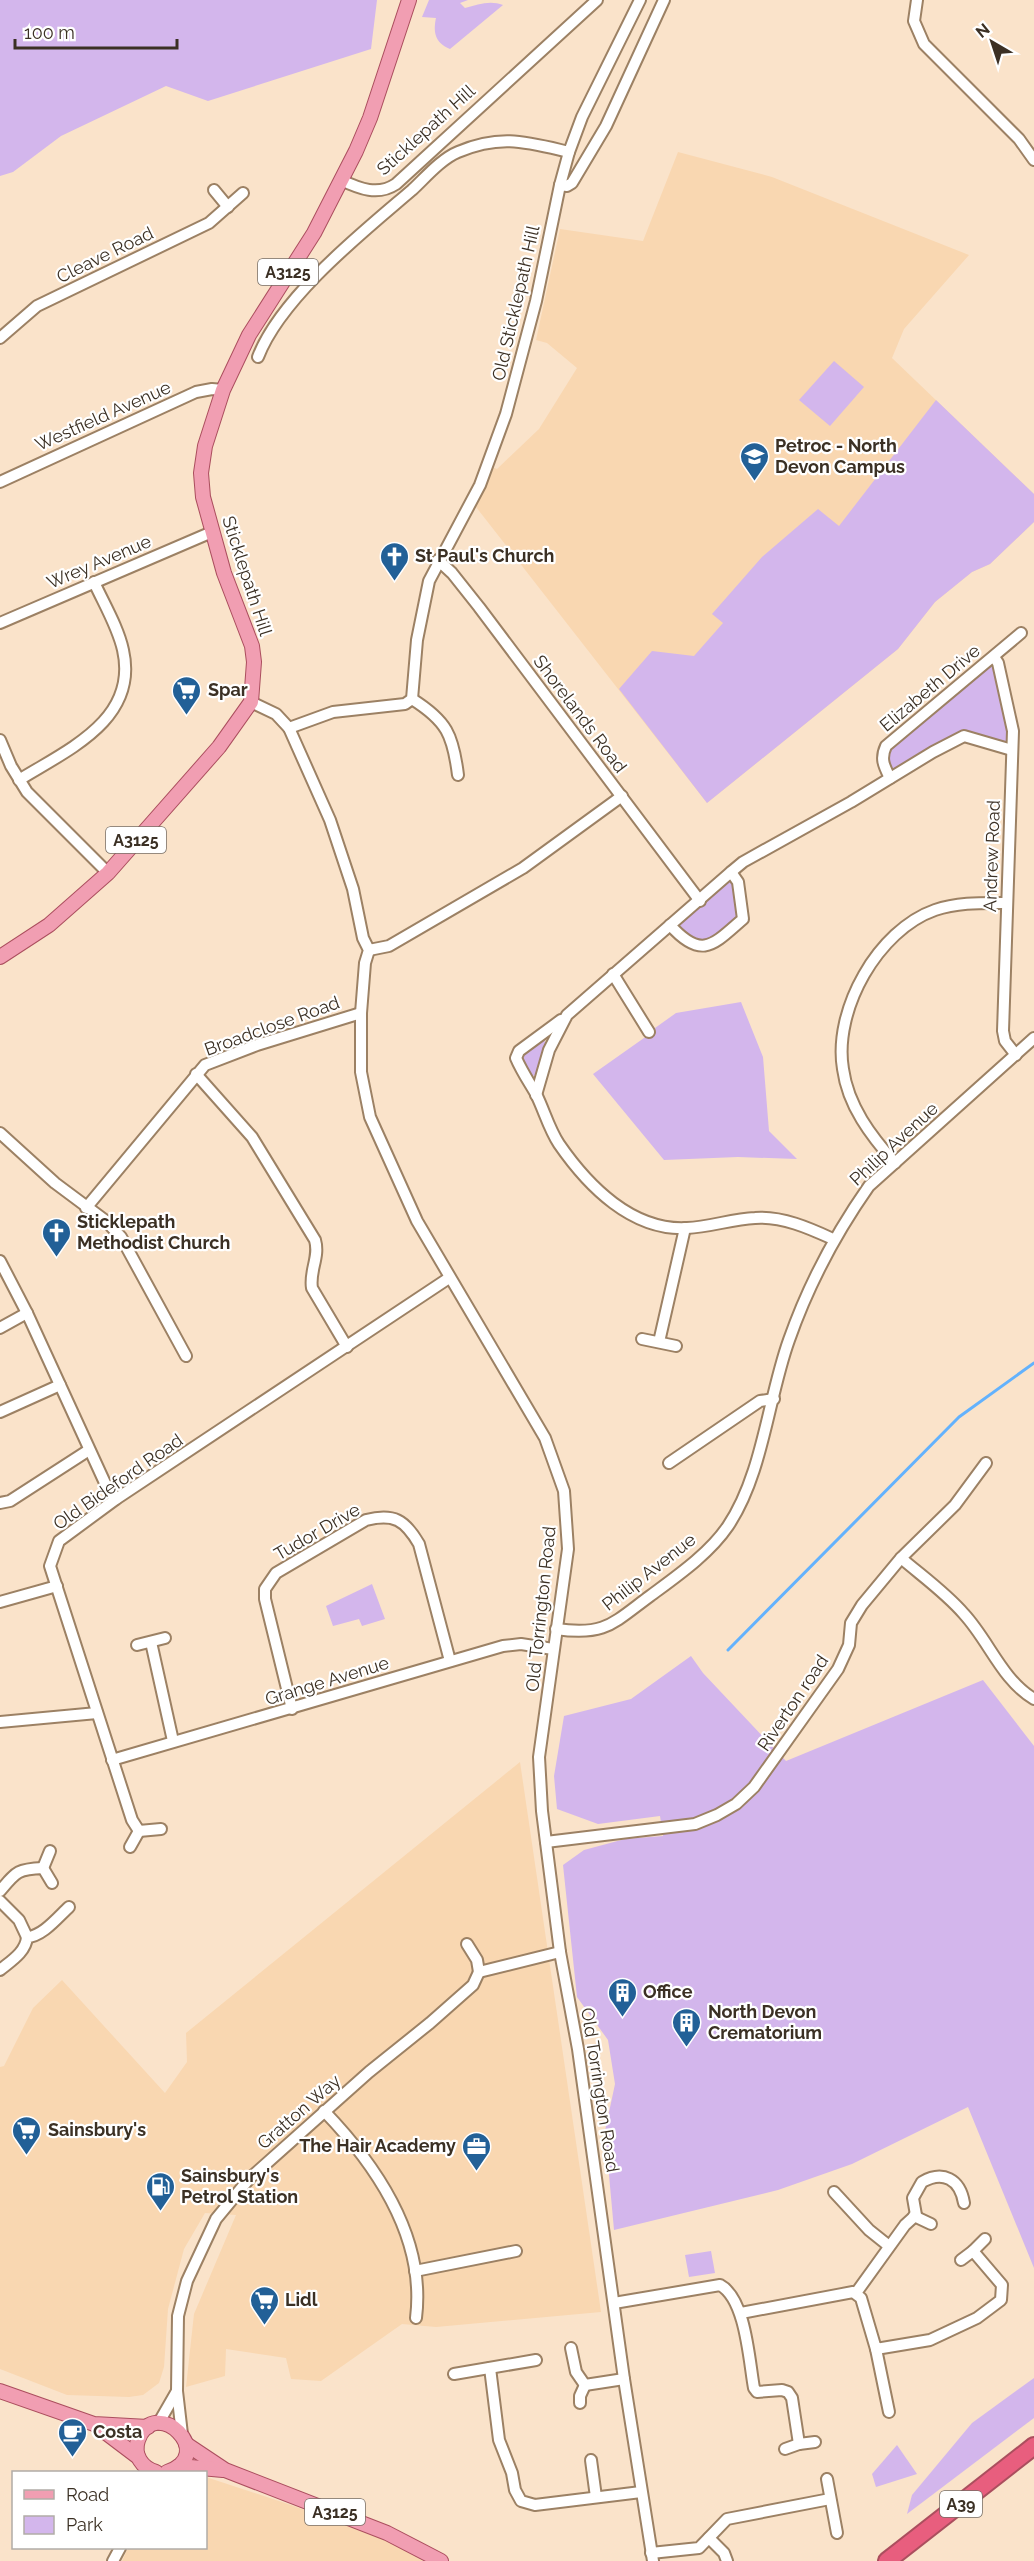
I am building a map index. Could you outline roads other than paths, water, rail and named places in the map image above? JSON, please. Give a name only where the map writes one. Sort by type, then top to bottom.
[{"type":"highway","name":"A39","points":[[888,2561],[1034,2446]]},
{"type":"main road","name":"A3125","points":[[341,180],[370,118],[409,0]]},
{"type":"main road","name":"Sticklepath Hill","points":[[251,702],[254,662],[252,646],[224,573],[203,497],[201,473],[205,446],[223,390],[249,335],[314,233],[341,180]]},
{"type":"main road","name":"A3125","points":[[0,957],[49,925],[108,873],[219,747],[251,702]]},
{"type":"main road","points":[[0,2391],[94,2424],[171,2425],[184,2439],[185,2456],[168,2471],[141,2465],[94,2424]]},
{"type":"main road","points":[[141,2465],[138,2440],[153,2426]]},
{"type":"main road","name":"A3125","points":[[184,2439],[225,2470],[387,2533],[441,2561]]},
{"type":"main road","name":"A3125","points":[[168,2471],[186,2468],[225,2470]]},
{"type":"street","name":"Sticklepath Hill","points":[[341,180],[373,191],[385,190],[396,184],[597,0]]},
{"type":"street","name":"Old Sticklepath Hill","points":[[412,699],[422,611],[429,581],[438,560],[480,485],[506,414],[536,301],[569,152],[582,117],[640,0]]},
{"type":"street","points":[[560,185],[567,186],[572,183],[606,126],[664,0]]},
{"type":"street","points":[[917,0],[914,21],[924,44],[1019,139],[1034,159]]},
{"type":"street","points":[[258,357],[265,340],[284,312],[315,279],[391,208],[455,153],[479,145],[510,140],[569,152]]},
{"type":"street","points":[[214,190],[228,207]]},
{"type":"street","name":"Cleave Road","points":[[0,338],[38,306],[209,223],[243,193]]},
{"type":"street","name":"Westfield Avenue","points":[[0,482],[196,392],[212,389],[223,390]]},
{"type":"street","name":"Wrey Avenue","points":[[0,623],[212,532]]},
{"type":"street","name":"Shorelands Road","points":[[369,950],[388,946],[523,868],[622,796],[452,573],[438,560]]},
{"type":"street","points":[[19,780],[89,735],[108,719],[118,700],[126,664],[123,648],[94,582]]},
{"type":"street","name":"Elizabeth Drive","points":[[890,778],[882,755],[886,746],[1021,633]]},
{"type":"street","name":"Andrew Road","points":[[994,657],[998,663],[1013,731],[1003,1032],[1005,1041],[1016,1055]]},
{"type":"street","points":[[289,729],[333,712],[405,704],[412,699],[442,722],[452,739],[458,776]]},
{"type":"street","name":"Old Torrington Road","points":[[251,702],[276,714],[289,729],[330,820],[346,865],[363,938],[369,950],[365,963],[361,1012],[361,1072],[370,1117],[417,1221],[545,1438],[562,1480],[568,1526],[568,1549],[539,1757],[539,1790],[560,1952],[579,2059],[624,2379],[652,2557]]},
{"type":"street","points":[[833,1239],[808,1227],[770,1218],[755,1217],[685,1228],[642,1222],[608,1199],[558,1142],[536,1095],[516,1060],[516,1054],[567,1015],[743,862],[964,736],[1012,750]]},
{"type":"street","points":[[0,740],[27,792],[108,873]]},
{"type":"street","points":[[622,796],[700,901]]},
{"type":"street","points":[[670,925],[683,939],[704,946],[714,944],[743,919],[744,910],[738,882],[731,872]]},
{"type":"street","points":[[895,1163],[858,1114],[843,1069],[843,1039],[857,988],[869,964],[884,947],[917,918],[935,910],[959,904],[1007,903]]},
{"type":"street","points":[[613,974],[649,1032]]},
{"type":"street","name":"Broadclose Road","points":[[87,1208],[195,1074],[205,1065],[256,1045],[361,1012]]},
{"type":"street","points":[[536,1095],[549,1050],[567,1015]]},
{"type":"street","name":"Philip Avenue","points":[[556,1629],[578,1632],[601,1629],[621,1617],[708,1549],[728,1526],[744,1495],[774,1399],[789,1340],[833,1239],[869,1186],[1034,1038]]},
{"type":"street","name":"Broadclose Road","points":[[195,1074],[252,1137],[315,1240],[318,1250],[310,1279],[312,1288],[347,1347]]},
{"type":"street","points":[[0,1133],[87,1208],[106,1221],[121,1237],[186,1356]]},
{"type":"street","points":[[659,1342],[685,1228]]},
{"type":"street","points":[[0,1261],[27,1313],[105,1483],[116,1499]]},
{"type":"street","name":"Old Bideford Road","points":[[139,1831],[132,1820],[50,1566],[59,1541],[116,1499],[449,1278]]},
{"type":"street","points":[[0,1328],[27,1313]]},
{"type":"street","points":[[642,1339],[676,1346]]},
{"type":"street","points":[[0,1412],[60,1385]]},
{"type":"street","points":[[669,1463],[760,1401],[774,1399]]},
{"type":"street","points":[[0,1503],[10,1500],[89,1450]]},
{"type":"street","name":"Riverton road","points":[[546,1842],[695,1824],[737,1803],[754,1787],[831,1678],[849,1645],[851,1623],[862,1605],[901,1558],[955,1505],[986,1463]]},
{"type":"street","name":"Tudor Drive","points":[[292,1709],[265,1599],[265,1589],[276,1573],[366,1520],[381,1516],[394,1517],[411,1529],[419,1544],[450,1660]]},
{"type":"street","points":[[901,1558],[963,1612],[985,1640],[1008,1677],[1020,1691],[1034,1699]]},
{"type":"street","points":[[0,1602],[57,1586]]},
{"type":"street","points":[[137,1645],[165,1638]]},
{"type":"street","points":[[150,1642],[173,1741]]},
{"type":"street","name":"Grange Avenue","points":[[112,1760],[503,1646],[521,1644],[553,1649]]},
{"type":"street","points":[[0,1722],[97,1713]]},
{"type":"street","points":[[130,1847],[139,1831],[160,1829]]},
{"type":"street","points":[[43,1868],[50,1851]]},
{"type":"street","points":[[0,1891],[17,1871],[25,1868],[43,1868]]},
{"type":"street","points":[[43,1868],[52,1883]]},
{"type":"street","points":[[0,1901],[19,1920],[27,1937],[21,1951],[0,1970]]},
{"type":"street","points":[[27,1937],[32,1937],[47,1927],[69,1907]]},
{"type":"street","points":[[467,1944],[477,1960],[479,1972],[560,1952]]},
{"type":"street","name":"Gratton Way","points":[[184,2439],[177,2391],[178,2316],[187,2281],[216,2219],[243,2186],[324,2111],[467,1991],[473,1985],[479,1972]]},
{"type":"street","points":[[324,2111],[356,2145],[382,2180],[406,2237],[416,2271],[418,2300],[416,2318]]},
{"type":"street","points":[[914,2216],[913,2198],[922,2182],[930,2177],[943,2176],[956,2183],[962,2191],[964,2203]]},
{"type":"street","points":[[834,2192],[869,2230],[889,2246]]},
{"type":"street","points":[[856,2293],[904,2225],[914,2216]]},
{"type":"street","points":[[914,2216],[931,2224]]},
{"type":"street","points":[[961,2260],[985,2239]]},
{"type":"street","points":[[416,2271],[516,2251]]},
{"type":"street","points":[[876,2349],[930,2340],[977,2318],[1001,2300],[1004,2293],[1002,2285],[973,2251]]},
{"type":"street","points":[[614,2303],[720,2285],[727,2289],[741,2313],[754,2388],[757,2392],[782,2390],[788,2392],[792,2398],[799,2444]]},
{"type":"street","points":[[741,2313],[847,2292],[856,2293],[861,2298],[876,2349],[889,2412]]},
{"type":"street","points":[[571,2348],[576,2372],[585,2385]]},
{"type":"street","points":[[454,2373],[536,2360]]},
{"type":"street","points":[[490,2368],[497,2432],[517,2496],[527,2504],[535,2505],[641,2492]]},
{"type":"street","points":[[585,2385],[624,2379]]},
{"type":"street","points":[[580,2403],[580,2396],[585,2385]]},
{"type":"street","name":"Gratton Way","points":[[153,2426],[177,2391]]},
{"type":"street","points":[[785,2449],[815,2442]]},
{"type":"street","points":[[591,2460],[596,2497]]},
{"type":"street","points":[[827,2479],[837,2533]]},
{"type":"street","points":[[652,2557],[699,2547],[727,2519],[830,2499]]},
{"type":"street","points":[[710,2538],[724,2553],[727,2561]]},
{"type":"waterway","points":[[728,1650],[959,1417],[1034,1363]]},
{"type":"place","name":"Petroc - North Devon Campus","points":[[754,482]]},
{"type":"place","name":"St Paul's Church","points":[[394,582]]},
{"type":"place","name":"Spar","points":[[187,716]]},
{"type":"place","name":"Sticklepath Methodist Church","points":[[56,1258]]},
{"type":"place","name":"Office","points":[[622,2018]]},
{"type":"place","name":"North Devon Crematorium","points":[[687,2048]]},
{"type":"place","name":"Sainsbury's","points":[[27,2156]]},
{"type":"place","name":"The Hair Academy","points":[[477,2172]]},
{"type":"place","name":"Sainsbury's Petrol Station","points":[[160,2212]]},
{"type":"place","name":"Lidl","points":[[264,2326]]},
{"type":"place","name":"Costa","points":[[72,2458]]}]
